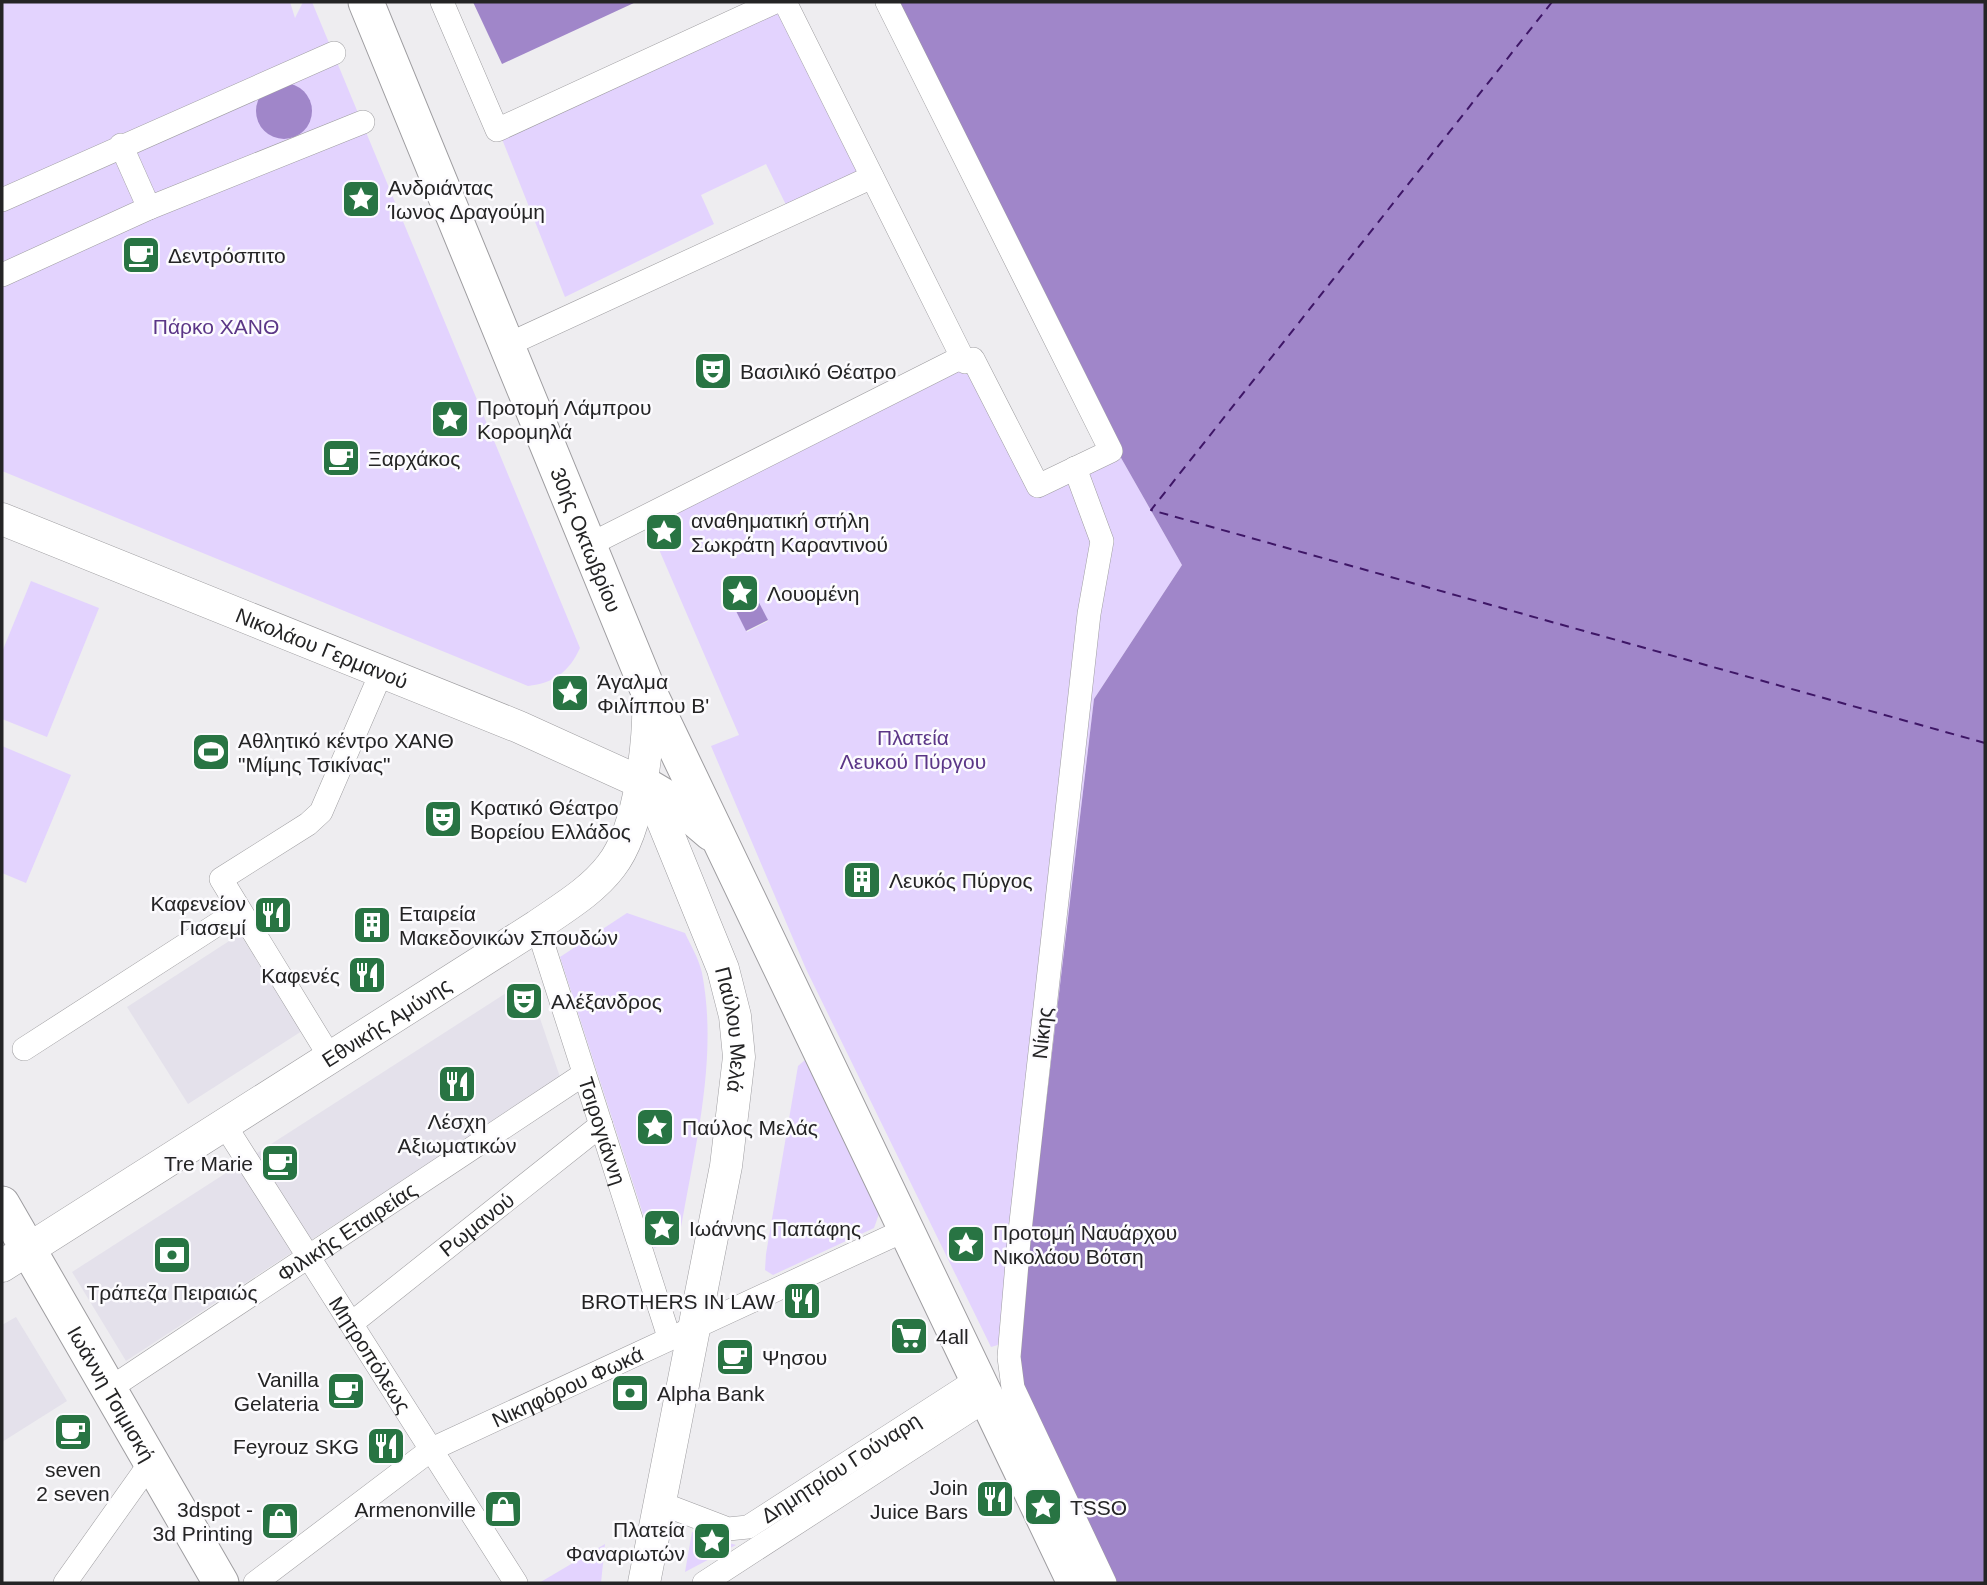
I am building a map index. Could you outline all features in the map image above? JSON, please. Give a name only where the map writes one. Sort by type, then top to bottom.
[{"type":"main road","name":"30ής Οκτωβρίου","points":[[366,2],[648,690]]},
{"type":"main road","name":"Νικολάου Γερμανού","points":[[2,519],[382,671],[640,782]]},
{"type":"main road","name":"Εθνικής Αμύνης","points":[[15,1257],[537,926],[582,894],[612,865],[627,835],[640,782],[648,690]]},
{"type":"main road","points":[[648,690],[1075,1583]]},
{"type":"main road","points":[[640,782],[685,811],[720,843]]},
{"type":"main road","name":"Παύλου Μελά","points":[[640,782],[661,815],[710,933],[729,990],[738,1037],[738,1080],[732,1130],[682,1331],[660,1503],[644,1583]]},
{"type":"main road","name":"Ιωάννη Τσιμισκή","points":[[2,1205],[15,1257],[109,1389],[221,1583]]},
{"type":"street","points":[[442,2],[497,130],[775,2]]},
{"type":"street","points":[[785,2],[962,357],[965,362],[973,359],[1038,486],[1111,451],[887,2]]},
{"type":"street","points":[[2,200],[121,145],[334,53]]},
{"type":"street","points":[[2,275],[149,208],[363,122]]},
{"type":"street","points":[[121,145],[149,208]]},
{"type":"street","points":[[507,345],[872,177]]},
{"type":"street","points":[[589,545],[962,357]]},
{"type":"street","name":"Νίκης","points":[[1075,468],[1102,541],[1090,614],[1065,827],[1018,1240],[1009,1357],[1013,1388],[1105,1583]]},
{"type":"street","points":[[330,1057],[221,880],[308,824],[321,812],[382,671]]},
{"type":"street","points":[[24,1049],[239,911]]},
{"type":"street","name":"Τσιρογιάννη","points":[[537,926],[601,1125],[682,1331]]},
{"type":"street","name":"Φιλικής Εταιρείας","points":[[109,1389],[584,1074]]},
{"type":"street","name":"Μητροπόλεως","points":[[224,1125],[311,1257],[516,1583]]},
{"type":"street","name":"Ρωμανού","points":[[352,1323],[601,1125]]},
{"type":"street","name":"Νικηφόρου Φωκά","points":[[256,1583],[432,1449],[905,1230]]},
{"type":"street","name":"Δημητρίου Γούναρη","points":[[660,1503],[728,1529],[748,1527],[981,1390]]},
{"type":"street","name":"Δημητρίου Γούναρη","points":[[704,1583],[981,1390]]},
{"type":"street","points":[[65,1583],[151,1462]]},
{"type":"shaded area","points":[[473,2],[636,2],[502,64]]},
{"type":"shaded area","points":[[893,2],[1985,2],[1985,1583],[1116,1583],[1027,1401],[1019,1374],[1018,1339],[1094,699],[1182,565],[1116,449]]},
{"type":"shaded area","points":[[284,83],[299,88],[307,96],[312,111],[307,126],[299,134],[284,139],[269,134],[261,126],[256,111],[261,96],[269,88]]},
{"type":"shaded area","points":[[744,574],[768,620],[746,631],[723,585]]},
{"type":"shaded area","points":[[240,934],[302,1031],[188,1104],[127,1007]]},
{"type":"shaded area","points":[[514,988],[532,995],[560,1077],[126,1361],[72,1272]]},
{"type":"shaded area","points":[[16,1317],[67,1401],[2,1442],[2,1325]]},
{"type":"green space","name":"Πάρκο ΧΑΝΘ","points":[[2,2],[290,2],[295,18],[303,2],[312,2],[580,648],[566,670],[546,682],[528,686],[2,471]]},
{"type":"green space","points":[[775,2],[870,172],[789,211],[766,164],[701,195],[714,224],[565,297],[498,129]]},
{"type":"green space","name":"Πλατεία Λευκού Πύργου","points":[[965,362],[1038,486],[1116,449],[1182,565],[1094,699],[1018,1339],[991,1347],[806,969],[711,746],[739,735],[648,524]],"holes":[[[744,574],[768,621],[747,632],[723,584]]]},
{"type":"green space","points":[[31,581],[99,608],[47,737],[2,719],[2,652]]},
{"type":"green space","points":[[2,746],[71,775],[26,883],[2,873]]},
{"type":"green space","points":[[627,913],[685,933],[701,968],[706,1006],[706,1073],[679,1240],[654,1248],[560,957]]},
{"type":"green space","points":[[805,1060],[812,1063],[879,1214],[874,1228],[773,1275],[765,1270],[766,1254],[798,1066]]},
{"type":"green space","points":[[692,1532],[736,1545],[685,1572]]},
{"type":"green space","points":[[605,1544],[601,1583],[539,1583]]},
{"type":"ferry route","points":[[1552,2],[1151,510],[1985,743]]},
{"type":"place","name":"Ανδριάντας Ίωνος Δραγούμη","points":[[361,199]]},
{"type":"place","name":"Δεντρόσπιτο","points":[[141,255]]},
{"type":"place","name":"Βασιλικό Θέατρο","points":[[713,371]]},
{"type":"place","name":"Προτομή Λάμπρου Κορομηλά","points":[[450,419]]},
{"type":"place","name":"Ξαρχάκος","points":[[341,458]]},
{"type":"place","name":"αναθηματική στήλη Σωκράτη Καραντινού","points":[[664,532]]},
{"type":"place","name":"Λουομένη","points":[[740,593]]},
{"type":"place","name":"Άγαλμα Φιλίππου Β'","points":[[570,693]]},
{"type":"place","name":"Αθλητικό κέντρο ΧΑΝΘ \"Μίμης Τσικίνας\"","points":[[211,752]]},
{"type":"place","name":"Κρατικό Θέατρο Βορείου Ελλάδος","points":[[443,819]]},
{"type":"place","name":"Λευκός Πύργος","points":[[862,880]]},
{"type":"place","name":"Καφενείον Γιασεμί","points":[[273,915]]},
{"type":"place","name":"Εταιρεία Μακεδονικών Σπουδών","points":[[372,925]]},
{"type":"place","name":"Καφενές","points":[[367,975]]},
{"type":"place","name":"Αλέξανδρος","points":[[524,1001]]},
{"type":"place","name":"Λέσχη Αξιωματικών","points":[[457,1084]]},
{"type":"place","name":"Παύλος Μελάς","points":[[655,1127]]},
{"type":"place","name":"Tre Marie","points":[[280,1163]]},
{"type":"place","name":"Ιωάννης Παπάφης","points":[[662,1228]]},
{"type":"place","name":"Προτομή Ναυάρχου Νικολάου Βότση","points":[[966,1244]]},
{"type":"place","name":"Τράπεζα Πειραιώς","points":[[172,1255]]},
{"type":"place","name":"BROTHERS IN LAW","points":[[802,1301]]},
{"type":"place","name":"4all","points":[[909,1336]]},
{"type":"place","name":"Ψησου","points":[[735,1357]]},
{"type":"place","name":"Vanilla Gelateria","points":[[346,1391]]},
{"type":"place","name":"Alpha Bank","points":[[630,1393]]},
{"type":"place","name":"seven 2 seven","points":[[73,1432]]},
{"type":"place","name":"Feyrouz SKG","points":[[386,1446]]},
{"type":"place","name":"Join Juice Bars","points":[[995,1499]]},
{"type":"place","name":"TSSO","points":[[1043,1507]]},
{"type":"place","name":"Armenonville","points":[[503,1509]]},
{"type":"place","name":"3dspot - 3d Printing","points":[[280,1521]]},
{"type":"place","name":"Πλατεία Φαναριωτών","points":[[712,1541]]}]
